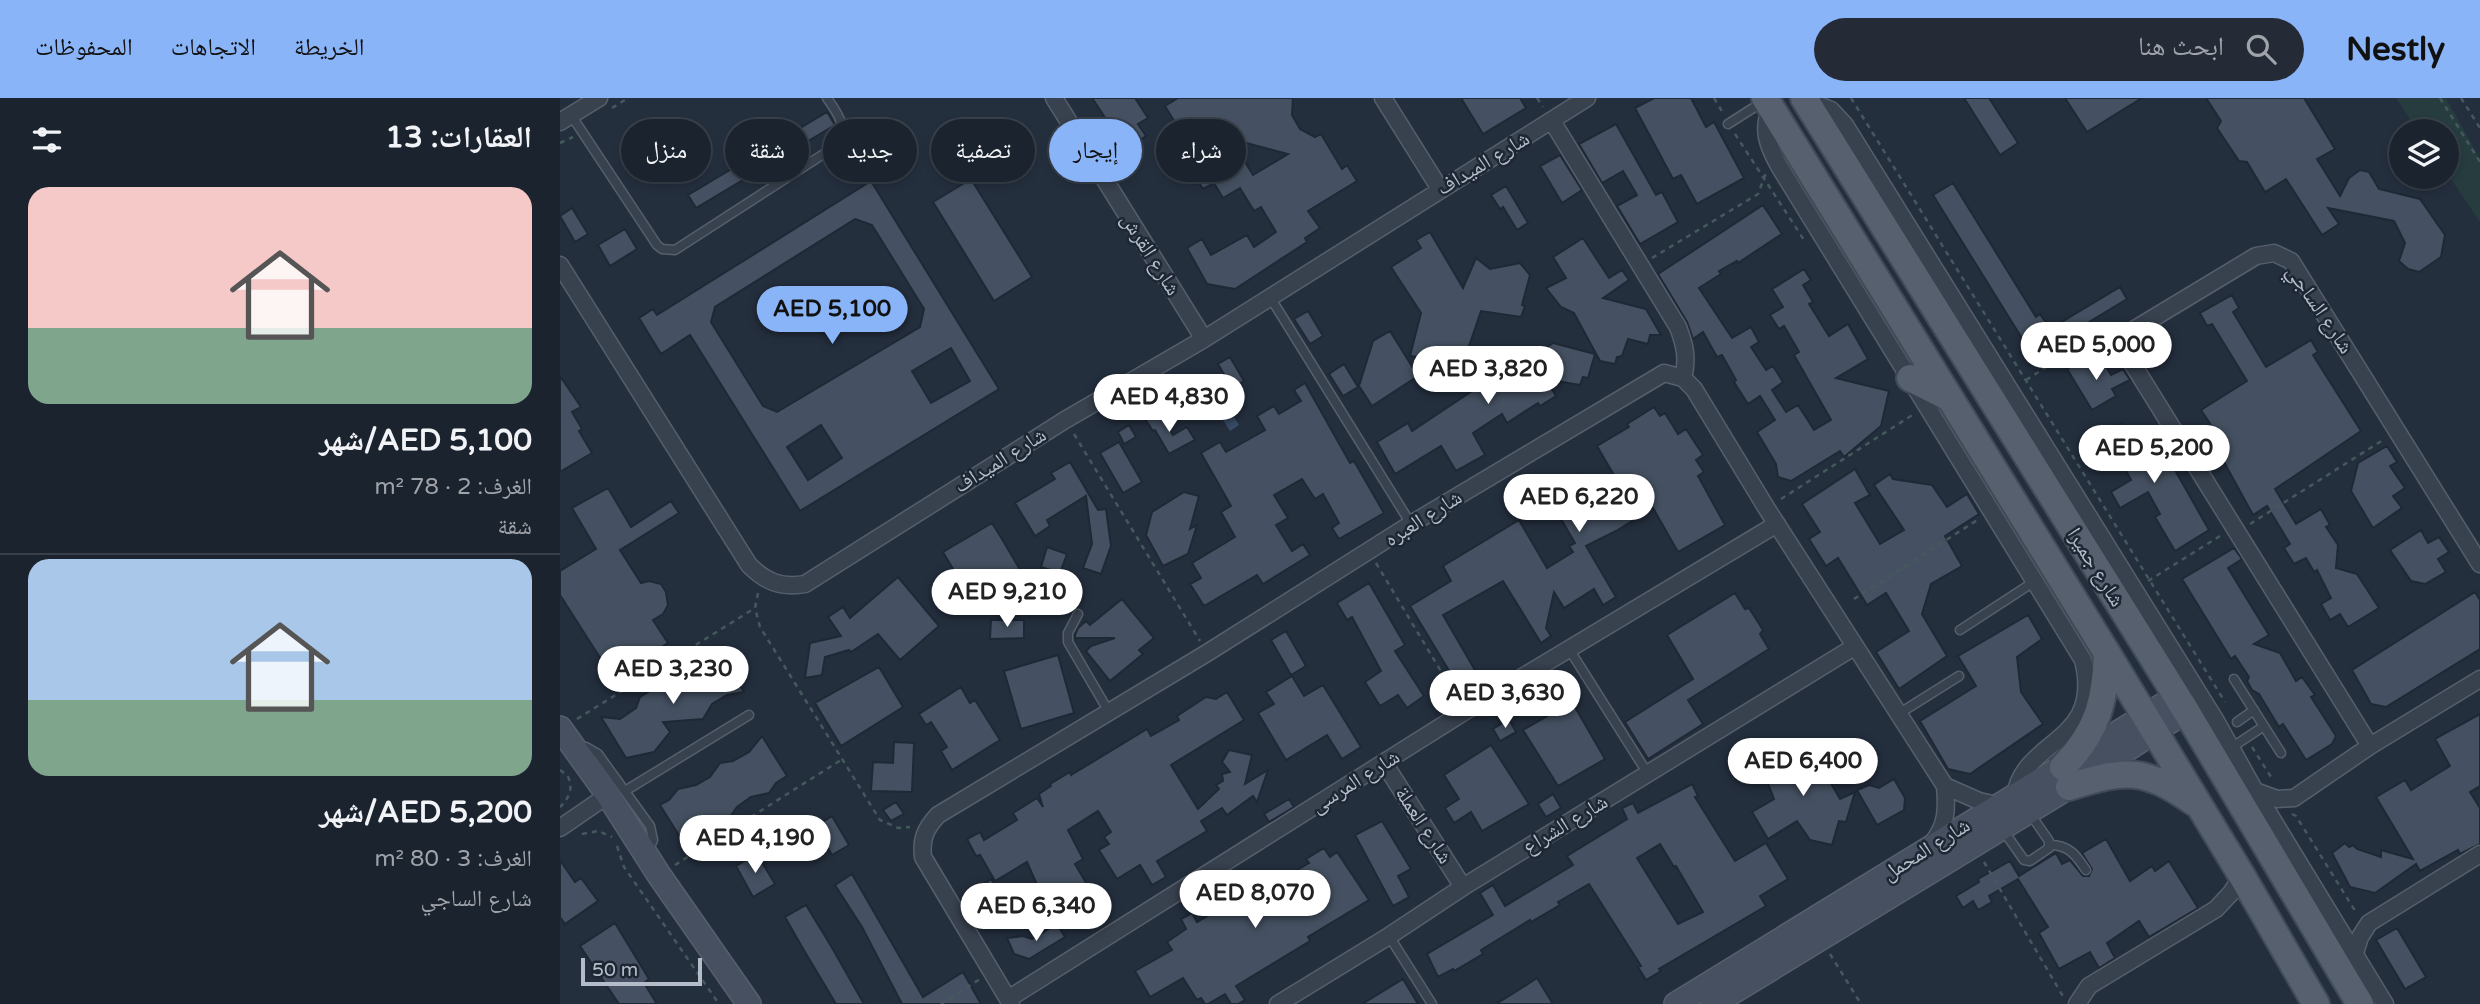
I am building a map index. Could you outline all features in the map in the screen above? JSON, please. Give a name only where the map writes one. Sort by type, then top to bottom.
[{"type":"main road","name":"شارع جميرا","points":[[1805,99],[2164,715],[2199,806],[2316,1004]]},
{"type":"main road","name":"شارع جميرا","points":[[1768,102],[1948,397],[2044,573],[2107,653],[2164,715],[2279,868],[2360,1004]]},
{"type":"main road","points":[[1910,378],[1948,397]]},
{"type":"main road","points":[[2044,573],[2065,569],[2079,580],[2164,715]]},
{"type":"main road","points":[[2066,777],[2095,722],[2105,688],[2107,653]]},
{"type":"main road","points":[[2066,777],[2125,773],[2141,775],[2162,783],[2199,806]]},
{"type":"street","points":[[569,111],[598,98]]},
{"type":"street","name":"شارع القرش","points":[[1054,98],[1203,339]]},
{"type":"street","points":[[1383,98],[1440,189]]},
{"type":"street","name":"شارع الميداف","points":[[760,576],[782,585],[805,584],[1587,98]]},
{"type":"street","points":[[1805,99],[1838,115],[2231,747],[2385,1004]]},
{"type":"street","points":[[1768,102],[1765,136],[1779,166],[1991,512],[2044,573],[2086,672],[2081,709],[2076,720],[2062,737],[2024,769],[2011,810],[1979,801],[1945,786]]},
{"type":"street","points":[[1552,121],[1641,265],[1683,340],[1686,361],[1683,379],[1695,389],[1767,509],[1945,786],[1947,806],[1943,828],[1928,848]]},
{"type":"street","name":"شارع الساجي","points":[[2135,329],[2256,256],[2265,253],[2283,256],[2298,268],[2480,564]]},
{"type":"street","points":[[560,265],[749,565],[760,576]]},
{"type":"street","points":[[2135,329],[2129,351],[2132,363],[2370,747]]},
{"type":"street","name":"شارع العبره","points":[[927,827],[938,816],[1207,653],[1411,524],[1664,373],[1683,379]]},
{"type":"street","name":"شارع المرسى","points":[[1010,1001],[1464,712],[1777,524]]},
{"type":"street","name":"شارع الشراع","points":[[1278,1004],[1854,647]]},
{"type":"street","points":[[2255,791],[2277,799],[2294,798],[2480,679]]},
{"type":"street","name":"شارع المحمل","points":[[1676,1004],[1928,848],[2011,810],[2164,715]]},
{"type":"street","points":[[565,735],[617,793],[659,875],[748,1004]]},
{"type":"street","name":"شارع العملة","points":[[1384,763],[1463,887]]},
{"type":"street","points":[[560,828],[617,793]]},
{"type":"street","points":[[2280,832],[2294,798]]},
{"type":"street","name":"شارع المحمل","points":[[1713,1004],[1973,844],[2011,810]]},
{"type":"street","points":[[927,827],[922,842],[923,857],[1010,1001]]},
{"type":"street","points":[[2355,953],[2360,937],[2369,923],[2480,854]]},
{"type":"street","points":[[2077,1004],[2089,986],[2216,909],[2242,876]]},
{"type":"street","points":[[2331,914],[2352,923],[2369,923]]},
{"type":"lane","points":[[569,111],[657,245],[662,249],[675,250],[836,146],[843,127],[841,119],[827,98]]},
{"type":"lane","points":[[1728,124],[1768,102]]},
{"type":"lane","points":[[1270,297],[1411,524]]},
{"type":"lane","points":[[1960,630],[2044,573]]},
{"type":"lane","points":[[1077,614],[1068,633],[1068,642],[1109,712]]},
{"type":"lane","points":[[1569,648],[1648,774]]},
{"type":"lane","points":[[1900,713],[1959,676]]},
{"type":"lane","points":[[2234,679],[2281,754]]},
{"type":"lane","points":[[2237,722],[2254,710]]},
{"type":"lane","points":[[617,793],[750,715]]},
{"type":"lane","points":[[2231,747],[2264,726]]},
{"type":"lane","points":[[2011,810],[2024,860],[2030,861],[2050,845]]},
{"type":"lane","points":[[2011,810],[2050,845],[2071,850],[2086,870]]},
{"type":"lane","points":[[1390,936],[1432,1004]]},
{"type":"path","points":[[2440,98],[2480,162]]},
{"type":"path","points":[[2461,98],[2480,128]]},
{"type":"path","points":[[1641,265],[1758,194],[1764,175],[1779,166]]},
{"type":"path","points":[[2008,389],[2113,325],[2124,324],[2135,329]]},
{"type":"path","points":[[1767,509],[1918,412]]},
{"type":"path","points":[[1065,420],[1207,653]]},
{"type":"path","points":[[2134,590],[2398,430]]},
{"type":"path","points":[[1854,599],[1991,512]]},
{"type":"path","points":[[1369,551],[1464,712]]},
{"type":"path","points":[[760,576],[755,608],[760,627],[880,820],[898,828],[927,827]]},
{"type":"path","points":[[565,735],[755,608]]},
{"type":"path","points":[[659,875],[841,760]]},
{"type":"path","points":[[560,770],[567,775],[571,790],[567,801],[560,807]]},
{"type":"path","points":[[579,835],[598,831],[614,839],[624,867],[719,1004]]},
{"type":"path","points":[[1973,844],[2068,1004]]},
{"type":"path","points":[[1821,940],[1861,1004]]},
{"type":"path","points":[[941,1004],[992,972]]},
{"type":"green space","points":[[2396,98],[2446,98],[2458,119],[2410,119]]},
{"type":"green space","points":[[2459,121],[2480,159],[2480,222],[2458,189]]},
{"type":"water","points":[[1227,406],[1239,425],[1230,431],[1218,412]]},
{"type":"building","points":[[1092,98],[1135,98],[1148,118],[1142,122],[1142,119],[1106,119]]},
{"type":"building","points":[[1178,98],[1293,98],[1292,115],[1300,129],[1315,137],[1321,134],[1342,169],[1347,165],[1357,181],[1308,211],[1320,228],[1305,238],[1307,242],[1235,289],[1207,284],[1187,248],[1202,239],[1211,255],[1247,235],[1254,247],[1276,232],[1261,207],[1254,211],[1240,188],[1223,198],[1214,183],[1203,189],[1199,182],[1246,182],[1246,164],[1253,175],[1288,154],[1246,143],[1246,119],[1173,119],[1165,106]]},
{"type":"building","points":[[1461,98],[1520,98],[1526,108],[1483,134]]},
{"type":"building","points":[[1654,98],[1691,98],[1706,127],[1714,122],[1744,178],[1697,204],[1681,175],[1673,179],[1635,108]]},
{"type":"building","points":[[1964,98],[1989,98],[2018,143],[2000,155]]},
{"type":"building","points":[[2065,98],[2142,98],[2087,132]]},
{"type":"building","points":[[2206,98],[2304,98],[2335,149],[2317,159],[2340,196],[2349,178],[2360,170],[2369,172],[2379,189],[2420,199],[2445,235],[2441,257],[2419,272],[2408,269],[2399,261],[2405,243],[2394,221],[2328,208],[2339,224],[2322,235],[2286,179],[2265,192],[2247,162],[2239,161],[2217,128],[2221,121]]},
{"type":"building","points":[[827,112],[831,119],[823,119],[823,132],[809,141],[809,123]]},
{"type":"building","points":[[1616,124],[1656,195],[1662,192],[1678,222],[1640,244],[1617,206],[1637,195],[1623,171],[1602,183],[1579,144]]},
{"type":"building","points":[[1560,155],[1582,190],[1562,203],[1540,166]]},
{"type":"building","points":[[725,173],[725,182],[740,182],[696,208],[688,195]]},
{"type":"building","points":[[872,182],[999,389],[800,511],[690,335],[661,354],[639,318],[653,309],[657,315]],"holes":[[[855,219],[872,225],[924,309],[920,327],[777,412],[763,406],[711,322],[715,307]],[[951,348],[970,381],[931,403],[912,371]],[[821,425],[842,458],[808,480],[787,447]]]},
{"type":"building","points":[[966,182],[973,182],[1032,277],[994,301],[933,202]]},
{"type":"building","points":[[1953,183],[2036,317],[2040,314],[2050,329],[2120,287],[2127,299],[2033,356],[1933,195]]},
{"type":"building","points":[[1506,186],[1528,223],[1517,230],[1503,207],[1500,209],[1491,195]]},
{"type":"building","points":[[1763,205],[1782,234],[1738,263],[1737,261],[1719,271],[1721,274],[1699,288],[1732,338],[1751,327],[1759,342],[1751,347],[1766,370],[1773,366],[1783,382],[1772,390],[1786,412],[1798,405],[1814,430],[1831,420],[1794,355],[1799,352],[1784,326],[1779,329],[1770,315],[1783,307],[1772,289],[1804,269],[1811,280],[1803,285],[1813,302],[1809,304],[1829,336],[1848,324],[1868,359],[1836,378],[1889,391],[1881,426],[1844,457],[1840,451],[1791,481],[1778,477],[1776,464],[1757,432],[1775,420],[1760,396],[1748,404],[1722,355],[1717,357],[1703,332],[1693,339],[1687,322],[1658,274]]},
{"type":"building","points":[[572,208],[588,234],[575,242],[560,216]]},
{"type":"building","points":[[625,229],[637,249],[610,266],[598,245]]},
{"type":"building","points":[[1430,232],[1463,288],[1476,258],[1490,269],[1520,263],[1530,275],[1521,317],[1481,311],[1465,358],[1458,362],[1410,356],[1421,313],[1391,267],[1421,248],[1416,240]]},
{"type":"building","points":[[1583,238],[1609,278],[1622,270],[1629,280],[1603,298],[1646,309],[1661,335],[1650,335],[1648,344],[1628,339],[1622,356],[1617,357],[1615,364],[1600,361],[1574,313],[1561,307],[1546,288],[1566,278],[1553,257]]},
{"type":"building","points":[[2232,295],[2239,308],[2233,312],[2266,367],[2311,340],[2318,352],[2313,355],[2361,431],[2275,489],[2296,524],[2321,509],[2330,525],[2326,527],[2338,545],[2336,568],[2357,574],[2379,608],[2348,627],[2340,614],[2330,620],[2321,604],[2331,598],[2317,570],[2314,572],[2306,558],[2294,564],[2284,548],[2290,544],[2267,506],[2253,515],[2207,431],[2213,428],[2201,410],[2247,381],[2212,324],[2207,326],[2200,313]]},
{"type":"building","points":[[1308,311],[1323,336],[1310,344],[1294,319]]},
{"type":"building","points":[[1390,331],[1418,376],[1372,406],[1359,386],[1373,341]]},
{"type":"building","points":[[1553,343],[1595,354],[1588,378],[1583,377],[1580,385],[1546,379],[1556,396],[1540,406],[1538,403],[1507,423],[1502,414],[1473,433],[1485,455],[1456,471],[1441,446],[1395,474],[1377,442],[1408,423],[1412,431],[1481,385],[1472,369],[1484,362],[1490,372],[1525,352],[1529,359]]},
{"type":"building","points":[[2090,356],[2097,367],[2104,363],[2111,375],[2123,369],[2130,380],[2112,389],[2116,396],[2092,410],[2067,369]]},
{"type":"building","points":[[1230,357],[1244,381],[1232,388],[1218,364]]},
{"type":"building","points":[[1344,364],[1358,387],[1343,396],[1329,374]]},
{"type":"building","points":[[560,376],[581,407],[572,412],[592,453],[560,472]]},
{"type":"building","points":[[1305,383],[1350,463],[1354,461],[1384,513],[1339,539],[1332,528],[1339,523],[1323,494],[1315,499],[1302,479],[1274,495],[1288,518],[1276,525],[1292,551],[1303,544],[1310,555],[1263,584],[1257,575],[1204,606],[1190,584],[1201,578],[1192,563],[1235,537],[1221,512],[1231,506],[1201,453],[1220,442],[1226,452],[1265,430],[1257,416],[1274,406],[1279,414],[1301,401],[1294,390]]},
{"type":"building","points":[[1654,407],[1660,416],[1665,413],[1678,434],[1686,429],[1703,455],[1696,460],[1704,472],[1698,476],[1725,525],[1678,552],[1653,508],[1586,546],[1616,597],[1603,605],[1594,589],[1564,608],[1554,592],[1546,628],[1551,636],[1541,643],[1503,581],[1443,615],[1479,677],[1460,689],[1410,606],[1451,581],[1443,566],[1519,520],[1547,568],[1573,552],[1569,546],[1575,543],[1546,493],[1578,474],[1592,497],[1618,482],[1597,446],[1629,427],[1627,424]]},
{"type":"building","points":[[1158,411],[1173,435],[1187,427],[1195,440],[1169,454],[1145,419]]},
{"type":"building","points":[[2122,423],[2131,439],[2145,431],[2160,459],[2167,456],[2209,530],[2175,551],[2155,517],[2160,514],[2148,492],[2120,508],[2111,492],[2131,480],[2112,444],[2098,451],[2091,440]]},
{"type":"building","points":[[1129,425],[1136,437],[1124,444],[1118,432]]},
{"type":"building","points":[[1119,442],[1142,482],[1123,493],[1100,453]]},
{"type":"building","points":[[2387,446],[2397,462],[2390,466],[2405,488],[2393,496],[2402,508],[2373,528],[2351,491],[2358,463]]},
{"type":"building","points":[[1070,462],[1098,510],[1106,509],[1111,546],[1101,574],[1083,568],[1092,544],[1086,496],[1047,520],[1050,526],[1035,536],[1015,503],[1055,479],[1051,473]]},
{"type":"building","points":[[1855,469],[1870,495],[1855,503],[1880,544],[1904,530],[1874,485],[1890,474],[1893,479],[1932,485],[1947,507],[1967,494],[1979,514],[1945,536],[1962,566],[1931,584],[1922,614],[1947,656],[1899,689],[1876,652],[1909,631],[1886,593],[1867,605],[1838,558],[1826,566],[1809,539],[1820,532],[1802,504]]},
{"type":"building","points":[[608,488],[631,527],[671,501],[679,513],[620,550],[641,583],[649,581],[661,584],[666,592],[668,605],[663,614],[653,620],[668,643],[613,678],[560,595],[560,571],[596,549],[572,508]]},
{"type":"building","points":[[1184,492],[1199,496],[1190,529],[1197,525],[1188,554],[1163,566],[1146,535],[1152,512]]},
{"type":"building","points":[[992,523],[1032,590],[1009,594],[1006,573],[969,596],[943,552]]},
{"type":"building","points":[[2421,530],[2428,543],[2439,537],[2449,552],[2438,559],[2446,572],[2425,584],[2411,581],[2390,550]]},
{"type":"building","points":[[1047,547],[1067,554],[1060,573],[1041,567]]},
{"type":"building","points":[[2234,548],[2242,559],[2228,568],[2269,635],[2254,644],[2280,653],[2296,681],[2302,677],[2315,695],[2311,697],[2336,736],[2332,744],[2306,760],[2283,724],[2279,727],[2259,694],[2252,690],[2247,681],[2249,677],[2235,656],[2231,659],[2182,579]]},
{"type":"building","points":[[898,577],[939,626],[900,660],[878,634],[851,652],[849,650],[825,657],[822,675],[805,678],[810,643],[841,636],[828,617],[843,607],[850,618]]},
{"type":"building","points":[[1369,583],[1405,645],[1395,651],[1424,696],[1407,708],[1398,695],[1380,706],[1365,682],[1381,671],[1352,617],[1347,620],[1337,603]]},
{"type":"building","points":[[2475,592],[2480,600],[2480,649],[2386,707],[2371,704],[2352,670]]},
{"type":"building","points":[[1735,593],[1745,609],[1749,608],[1763,630],[1760,634],[1769,649],[1688,700],[1703,724],[1648,759],[1625,722],[1693,679],[1667,635]]},
{"type":"building","points":[[1122,599],[1154,638],[1139,650],[1143,654],[1110,681],[1086,651],[1091,646],[1115,638],[1075,638],[1075,635],[1086,621],[1090,625]]},
{"type":"building","points":[[2028,615],[2042,639],[2017,657],[2021,692],[2043,724],[1970,774],[1948,769],[1920,721],[1976,686],[1958,656]]},
{"type":"building","points":[[991,620],[1024,620],[1024,638],[990,639]]},
{"type":"building","points":[[1286,631],[1306,666],[1291,675],[1271,640]]},
{"type":"building","points":[[721,653],[744,692],[727,695],[712,704],[703,719],[663,722],[670,732],[654,752],[626,758],[601,717],[620,719],[636,708],[640,697],[687,675],[697,662],[713,659]]},
{"type":"building","points":[[1058,655],[1074,713],[1021,729],[1004,671]]},
{"type":"building","points":[[879,667],[903,707],[841,746],[815,703]]},
{"type":"building","points":[[1292,676],[1304,696],[1323,685],[1361,747],[1342,759],[1327,735],[1286,760],[1258,713],[1274,704],[1266,692]]},
{"type":"building","points":[[961,687],[970,703],[975,700],[1000,740],[952,770],[941,751],[947,747],[931,722],[926,725],[919,714]]},
{"type":"building","points":[[1227,692],[1244,720],[1171,765],[1198,809],[1219,789],[1216,785],[1223,781],[1222,774],[1230,772],[1222,762],[1229,750],[1252,755],[1245,784],[1268,770],[1257,802],[1253,796],[1227,815],[1222,808],[1201,821],[1207,831],[1157,861],[1166,877],[1152,885],[1140,865],[1117,879],[1099,850],[1109,844],[1104,837],[1111,832],[1098,811],[1068,830],[1083,859],[1075,864],[1098,903],[1060,925],[1027,862],[995,881],[980,855],[976,856],[967,839],[980,832],[984,840],[1017,820],[1013,813],[1037,798],[1043,807],[1039,794],[1051,786],[1050,784],[1070,772],[1071,775],[1147,729],[1151,736],[1179,720],[1177,716],[1206,697],[1216,699]]},
{"type":"building","points":[[1572,702],[1605,759],[1558,786],[1523,730]]},
{"type":"building","points":[[2480,714],[2480,786],[2470,792],[2480,808],[2480,844],[2460,854],[2458,850],[2420,871],[2416,864],[2375,893],[2350,887],[2332,853],[2345,843],[2349,847],[2353,845],[2357,849],[2381,857],[2381,850],[2413,859],[2376,797],[2405,780],[2411,790],[2450,766],[2435,739]]},
{"type":"building","points":[[1509,719],[1516,732],[1500,741],[1493,729]]},
{"type":"building","points":[[762,736],[787,776],[776,783],[769,793],[751,797],[737,807],[727,821],[709,824],[685,845],[660,805],[669,800],[678,789],[696,785],[710,777],[720,763],[733,761],[749,752]]},
{"type":"building","points":[[894,742],[914,743],[912,792],[871,791],[873,762],[893,763]]},
{"type":"building","points":[[1491,745],[1529,804],[1482,831],[1471,812],[1454,823],[1445,808],[1459,799],[1444,775]]},
{"type":"building","points":[[1802,751],[1833,757],[1828,778],[1840,799],[1855,792],[1846,822],[1839,821],[1832,845],[1810,840],[1797,821],[1768,839],[1752,812],[1774,799],[1765,776],[1771,757],[1777,753],[1799,759]]},
{"type":"building","points":[[1894,779],[1905,798],[1904,810],[1877,825],[1857,790],[1869,785],[1879,788]]},
{"type":"building","points":[[1692,784],[1698,796],[1695,797],[1735,861],[1766,843],[1788,879],[1760,896],[1766,906],[1659,969],[1661,971],[1646,980],[1638,967],[1641,966],[1589,884],[1558,902],[1560,905],[1481,950],[1483,954],[1438,977],[1427,954],[1493,915],[1480,893],[1493,885],[1505,906],[1573,865],[1567,856],[1627,819],[1622,808],[1633,803],[1638,813]],"holes":[[[1660,844],[1674,867],[1676,866],[1703,912],[1678,924],[1637,858]]]},
{"type":"building","points":[[1553,794],[1561,808],[1546,817],[1538,804]]},
{"type":"building","points":[[1289,799],[1294,807],[1269,822],[1264,814]]},
{"type":"building","points":[[896,802],[904,814],[891,821],[883,810]]},
{"type":"building","points":[[832,816],[849,845],[832,855],[815,827]]},
{"type":"building","points":[[1382,821],[1411,869],[1398,876],[1409,897],[1393,906],[1355,835]]},
{"type":"building","points":[[2106,839],[2130,881],[2152,866],[2155,871],[2169,861],[2198,908],[2149,937],[2139,921],[2107,943],[2115,958],[2099,968],[2090,952],[2059,969],[2039,933],[2048,927],[2018,879],[1989,896],[1992,902],[1978,910],[1973,901],[1963,908],[1956,896],[1979,882],[1978,879],[2010,861],[2019,876],[2056,853],[2062,864],[2070,860],[2083,876],[2089,876],[2092,869],[2082,853]]},
{"type":"building","points":[[1324,848],[1330,857],[1337,852],[1369,900],[1308,937],[1310,941],[1236,986],[1245,1000],[1238,1004],[1231,1004],[1225,994],[1205,1004],[1201,998],[1197,1000],[1183,978],[1150,997],[1135,971],[1172,950],[1167,942],[1186,929],[1181,919],[1192,913],[1197,922],[1275,876],[1278,881],[1309,863],[1306,859]]},
{"type":"building","points":[[757,854],[775,884],[753,897],[736,866]]},
{"type":"building","points":[[560,860],[575,882],[581,878],[598,901],[565,924],[560,917]]},
{"type":"building","points":[[852,874],[923,997],[963,972],[981,1004],[902,1004],[862,927],[835,885]]},
{"type":"building","points":[[991,879],[1001,894],[988,903],[978,888]]},
{"type":"building","points":[[806,905],[864,1004],[836,1004],[802,947],[785,917]]},
{"type":"building","points":[[615,923],[649,979],[644,983],[657,1004],[619,1004],[580,946]]},
{"type":"building","points":[[1057,924],[1065,937],[1029,959],[1014,954],[1007,938],[1023,936],[1032,939]]},
{"type":"building","points":[[2397,928],[2426,977],[2405,989],[2376,940]]},
{"type":"building","points":[[1537,978],[1553,1004],[1496,1004],[1517,991]]},
{"type":"building","points":[[1403,979],[1418,1004],[1362,1004]]}]
